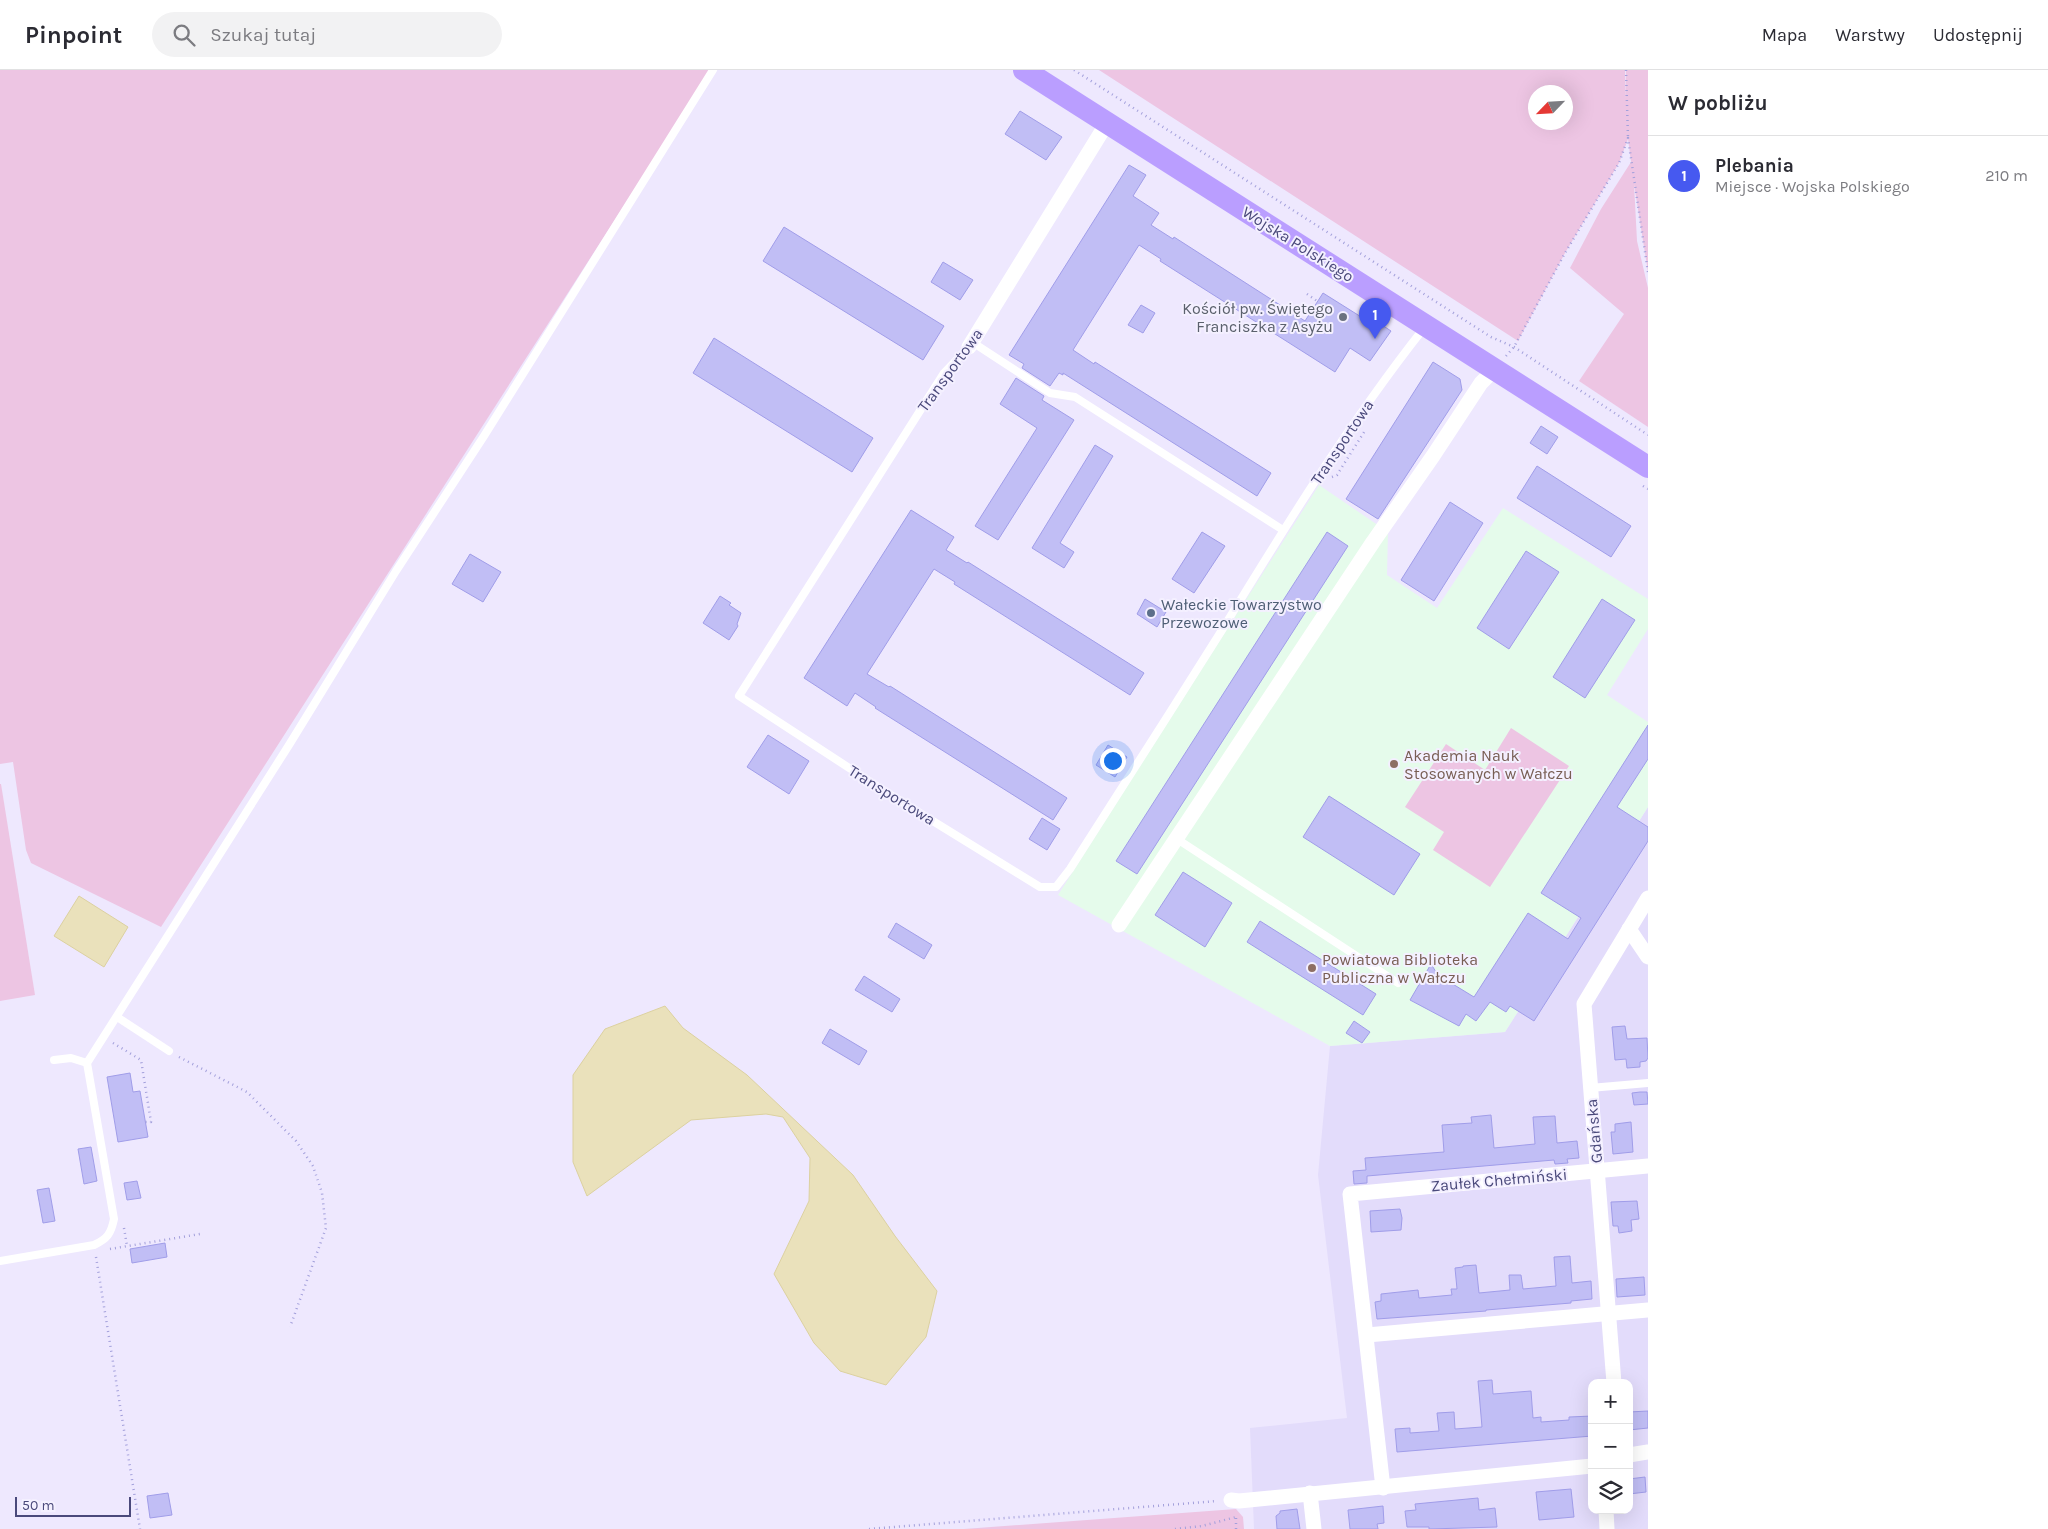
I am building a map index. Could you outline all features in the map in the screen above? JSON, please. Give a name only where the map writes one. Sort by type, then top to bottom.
[{"type":"main road","name":"Wojska Polskiego","points":[[1024,70],[1648,467]]},
{"type":"street","name":"Transportowa","points":[[970,344],[1107,123]]},
{"type":"street","points":[[1119,925],[1373,542],[1477,389],[1495,369]]},
{"type":"street","name":"Gdańska","points":[[1614,1379],[1584,1004],[1648,898]]},
{"type":"street","points":[[1628,929],[1648,957]]},
{"type":"street","name":"Zaułek Chełmiński","points":[[1367,1335],[1350,1194],[1648,1166]]},
{"type":"street","points":[[1383,1488],[1367,1335],[1648,1310]]},
{"type":"street","points":[[1633,1454],[1648,1452]]},
{"type":"street","points":[[1231,1500],[1239,1501],[1310,1493],[1383,1488],[1588,1466]]},
{"type":"street","points":[[1310,1493],[1314,1529]]},
{"type":"street","points":[[1606,1514],[1607,1529]]},
{"type":"lane","points":[[0,1261],[94,1248],[109,1235],[114,1220],[87,1063],[712,70]]},
{"type":"lane","name":"Transportowa","points":[[970,344],[944,373],[739,696],[890,794],[1040,887],[1056,887],[1070,869],[1283,530],[1388,372],[1426,326]]},
{"type":"lane","points":[[970,344],[1050,392],[1075,397],[1283,530]]},
{"type":"lane","points":[[1176,839],[1398,983]]},
{"type":"lane","points":[[117,1017],[169,1051]]},
{"type":"lane","points":[[54,1060],[72,1058],[87,1063]]},
{"type":"lane","points":[[1590,1088],[1648,1083]]},
{"type":"path","points":[[1074,70],[1491,337],[1514,347],[1648,435]]},
{"type":"path","points":[[1626,70],[1628,138],[1648,272]]},
{"type":"path","points":[[1514,347],[1565,253],[1619,163],[1628,138]]},
{"type":"path","points":[[1307,294],[1317,302]]},
{"type":"path","points":[[111,1041],[141,1060],[151,1122],[146,1122]]},
{"type":"path","points":[[169,1051],[247,1092],[296,1141],[313,1166],[322,1193],[326,1228],[290,1327]]},
{"type":"path","points":[[124,1227],[127,1246]]},
{"type":"path","points":[[140,1529],[94,1248],[127,1246],[200,1234]]},
{"type":"path","points":[[869,1529],[1231,1500]]},
{"type":"path","points":[[1175,1529],[1202,1526],[1236,1517],[1240,1513]]},
{"type":"path","points":[[1236,1517],[1236,1529]]},
{"type":"shaded area","points":[[0,70],[711,70],[161,927],[31,863],[26,850],[13,762],[0,764]]},
{"type":"shaded area","points":[[1099,70],[1625,70],[1626,99],[1626,70],[1648,70],[1648,272],[1634,184],[1637,241],[1648,288],[1648,427],[1579,381],[1624,314],[1570,268],[1601,209],[1631,162],[1628,139],[1619,163],[1565,253],[1518,341]]},
{"type":"shaded area","name":"Akademia Nauk Stosowanych w Wałczu","points":[[1319,485],[1388,532],[1387,575],[1437,608],[1503,508],[1648,599],[1648,629],[1607,695],[1648,722],[1648,807],[1505,1032],[1330,1046],[1058,895]]},
{"type":"shaded area","points":[[1511,728],[1569,766],[1490,887],[1433,850],[1444,832],[1405,807],[1446,744],[1485,770]]},
{"type":"shaded area","points":[[0,784],[35,995],[0,1001]]},
{"type":"shaded area","points":[[1648,807],[1648,1529],[1254,1529],[1250,1428],[1347,1418],[1318,1175],[1330,1046],[1505,1032]]},
{"type":"shaded area","points":[[79,896],[128,927],[104,967],[54,936]]},
{"type":"shaded area","points":[[665,1006],[683,1028],[747,1075],[853,1175],[895,1236],[937,1291],[926,1337],[886,1385],[840,1371],[814,1343],[774,1274],[809,1201],[810,1158],[783,1117],[766,1114],[691,1120],[587,1196],[573,1162],[573,1075],[605,1029]]},
{"type":"shaded area","points":[[1236,1509],[1243,1517],[1244,1529],[964,1529]]},
{"type":"building","points":[[1020,111],[1062,137],[1046,160],[1005,134]]},
{"type":"building","points":[[1129,165],[1146,175],[1133,196],[1159,213],[1151,225],[1173,239],[1174,237],[1305,321],[1323,293],[1374,325],[1376,321],[1391,331],[1370,361],[1350,348],[1335,372],[1160,261],[1161,259],[1139,245],[1073,350],[1271,473],[1257,496],[1063,373],[1063,375],[1059,373],[1050,386],[1022,368],[1024,364],[1009,355]]},
{"type":"building","points":[[784,227],[944,326],[923,360],[763,261]]},
{"type":"building","points":[[943,262],[973,280],[960,300],[931,282]]},
{"type":"building","points":[[1141,305],[1155,313],[1143,333],[1128,325]]},
{"type":"building","points":[[714,338],[873,438],[852,472],[693,373]]},
{"type":"building","points":[[1433,362],[1460,379],[1462,390],[1378,519],[1346,499]]},
{"type":"building","points":[[1016,378],[1044,396],[1042,400],[1074,420],[998,540],[975,526],[1037,428],[1000,404]]},
{"type":"building","points":[[1541,426],[1558,437],[1547,454],[1530,443]]},
{"type":"building","points":[[1095,445],[1113,456],[1060,543],[1074,552],[1064,568],[1032,548]]},
{"type":"building","points":[[1537,466],[1631,526],[1611,557],[1517,498]]},
{"type":"building","points":[[1450,502],[1483,523],[1434,601],[1401,580]]},
{"type":"building","points":[[911,510],[954,537],[946,550],[1144,673],[1130,695],[954,584],[955,582],[934,569],[867,674],[890,686],[1067,798],[1053,820],[875,708],[855,693],[847,706],[804,678]]},
{"type":"building","points":[[1202,532],[1225,546],[1194,593],[1172,579]]},
{"type":"building","points":[[1327,532],[1348,546],[1137,874],[1116,861]]},
{"type":"building","points":[[1526,551],[1559,572],[1509,649],[1477,628]]},
{"type":"building","points":[[470,554],[501,572],[483,602],[452,584]]},
{"type":"building","points":[[720,596],[741,613],[738,626],[729,640],[703,623]]},
{"type":"building","name":"Wałeckie Towarzystwo Przewozowe","points":[[1145,599],[1166,612],[1157,627],[1137,614]]},
{"type":"building","points":[[1602,599],[1635,620],[1585,698],[1553,677]]},
{"type":"building","points":[[1648,725],[1648,759],[1617,807],[1648,827],[1648,841],[1534,1021],[1510,1006],[1506,1012],[1490,1002],[1476,1021],[1466,1014],[1459,1026],[1410,1000],[1431,964],[1438,975],[1474,997],[1528,913],[1568,939],[1581,918],[1541,893]]},
{"type":"building","points":[[768,735],[809,761],[789,794],[747,767]]},
{"type":"building","points":[[1108,745],[1127,757],[1115,777],[1096,765]]},
{"type":"building","points":[[1329,796],[1420,854],[1394,895],[1303,837]]},
{"type":"building","points":[[1042,818],[1060,829],[1047,850],[1029,839]]},
{"type":"building","points":[[1183,872],[1232,903],[1205,947],[1155,915]]},
{"type":"building","name":"Powiatowa Biblioteka Publiczna w Wałczu","points":[[1260,921],[1376,994],[1363,1015],[1247,942]]},
{"type":"building","points":[[896,923],[932,945],[924,959],[888,937]]},
{"type":"building","points":[[864,976],[900,999],[892,1012],[855,990]]},
{"type":"building","points":[[1354,1021],[1370,1032],[1362,1043],[1346,1033]]},
{"type":"building","points":[[1625,1026],[1627,1039],[1647,1038],[1648,1058],[1646,1061],[1640,1062],[1640,1067],[1627,1068],[1626,1059],[1615,1060],[1612,1027]]},
{"type":"building","points":[[830,1029],[867,1051],[859,1065],[822,1043]]},
{"type":"building","points":[[130,1073],[133,1092],[140,1091],[148,1137],[118,1142],[107,1077]]},
{"type":"building","points":[[1647,1092],[1648,1104],[1634,1105],[1632,1093]]},
{"type":"building","points":[[1491,1115],[1494,1148],[1535,1144],[1533,1117],[1555,1116],[1557,1143],[1577,1141],[1579,1158],[1567,1159],[1568,1163],[1555,1164],[1554,1160],[1367,1176],[1367,1183],[1354,1184],[1353,1171],[1366,1170],[1365,1158],[1444,1152],[1442,1125],[1472,1123],[1471,1117]]},
{"type":"building","points":[[1631,1122],[1633,1152],[1613,1154],[1611,1132],[1615,1132],[1615,1124]]},
{"type":"building","points":[[91,1147],[97,1181],[84,1184],[78,1149]]},
{"type":"building","points":[[137,1181],[141,1198],[127,1200],[124,1183]]},
{"type":"building","points":[[49,1188],[55,1221],[43,1223],[37,1190]]},
{"type":"building","points":[[1637,1201],[1639,1219],[1631,1220],[1632,1231],[1619,1233],[1618,1226],[1613,1226],[1611,1202]]},
{"type":"building","points":[[1400,1209],[1402,1218],[1401,1230],[1371,1232],[1370,1211]]},
{"type":"building","points":[[165,1243],[167,1257],[132,1263],[130,1249]]},
{"type":"building","points":[[1570,1256],[1572,1283],[1591,1281],[1592,1299],[1571,1301],[1571,1303],[1486,1311],[1377,1319],[1375,1302],[1381,1301],[1381,1294],[1418,1290],[1419,1298],[1452,1295],[1451,1289],[1457,1289],[1455,1268],[1476,1265],[1479,1293],[1510,1290],[1509,1275],[1521,1275],[1523,1289],[1556,1286],[1554,1257]]},
{"type":"building","points":[[1644,1277],[1645,1295],[1617,1297],[1616,1279]]},
{"type":"building","points":[[1492,1380],[1493,1394],[1531,1391],[1533,1418],[1541,1417],[1541,1422],[1569,1420],[1569,1417],[1588,1416],[1588,1436],[1397,1452],[1395,1429],[1410,1428],[1410,1433],[1439,1431],[1437,1413],[1454,1412],[1455,1429],[1482,1427],[1478,1381]]},
{"type":"building","points":[[1648,1411],[1648,1428],[1633,1430],[1633,1412]]},
{"type":"building","points":[[1645,1477],[1646,1492],[1633,1494],[1633,1478]]},
{"type":"building","points":[[1571,1489],[1574,1517],[1539,1520],[1536,1492]]},
{"type":"building","points":[[168,1493],[172,1515],[150,1518],[147,1496]]},
{"type":"building","points":[[1478,1498],[1479,1510],[1495,1508],[1497,1527],[1429,1529],[1429,1527],[1407,1527],[1405,1511],[1416,1510],[1415,1504]]},
{"type":"building","points":[[1383,1506],[1384,1523],[1377,1524],[1378,1529],[1350,1529],[1348,1510]]},
{"type":"building","points":[[1297,1509],[1300,1529],[1277,1529],[1276,1516],[1280,1511]]},
{"type":"place","name":"Kościół pw. Świętego Franciszka z Asyżu","points":[[1343,317]]},
{"type":"place","name":"Plebania","points":[[1375,339]]},
{"type":"place","name":"Wałeckie Towarzystwo Przewozowe","points":[[1151,613]]},
{"type":"place","name":"Akademia Nauk Stosowanych w Wałczu","points":[[1394,764]]},
{"type":"place","name":"Powiatowa Biblioteka Publiczna w Wałczu","points":[[1312,968]]}]
